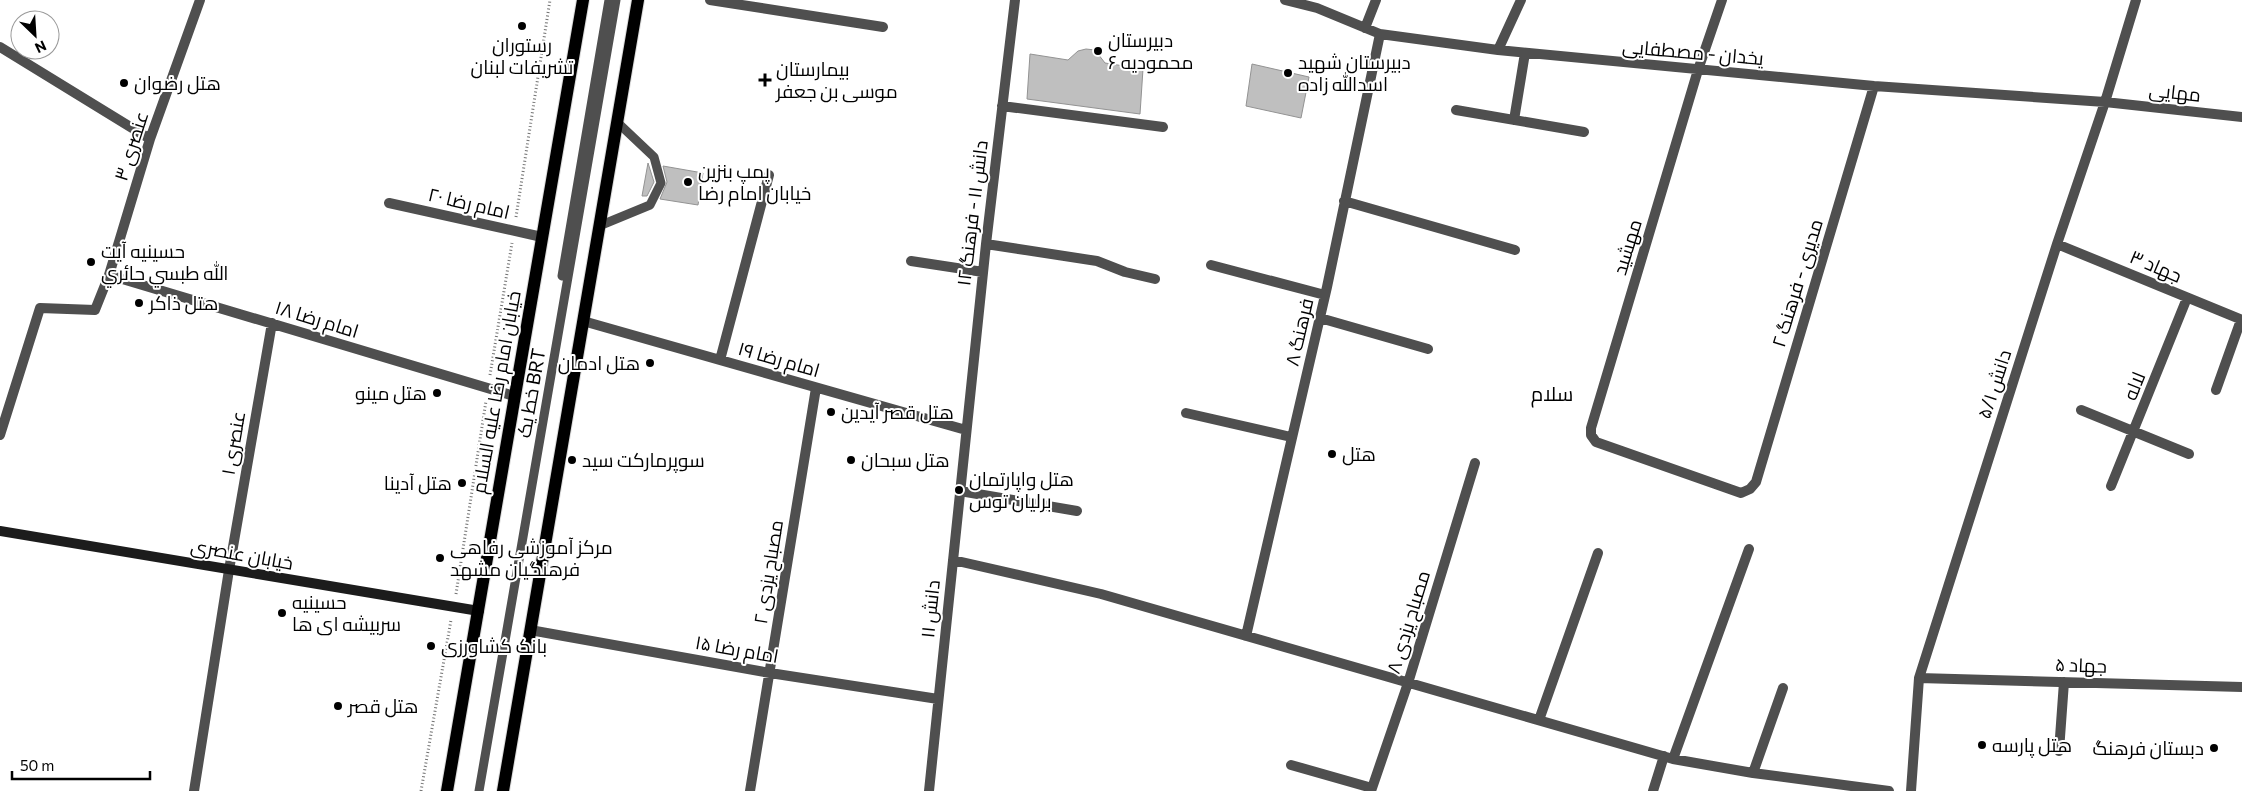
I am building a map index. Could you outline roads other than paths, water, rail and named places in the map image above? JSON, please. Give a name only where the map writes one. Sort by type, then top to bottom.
[{"type":"main road","name":"خیابان امام رضا علیه السلام","points":[[447,791],[583,0]]},
{"type":"main road","points":[[503,791],[638,0]]},
{"type":"street","name":"عنصری ۳","points":[[0,435],[40,308],[95,310],[109,275],[150,140],[200,0]]},
{"type":"street","points":[[710,0],[883,27]]},
{"type":"street","name":"دانش ۱۱ - فرهنگ ۱۲","points":[[966,430],[1015,0]]},
{"type":"street","name":"یخدان - مصطفایی","points":[[1285,0],[1318,4],[1380,34],[1498,50],[1874,86],[2105,102]]},
{"type":"street","points":[[1365,28],[1376,0]]},
{"type":"street","points":[[1498,50],[1521,0]]},
{"type":"street","name":"مهشید","points":[[1722,0],[1698,70],[1594,419],[1591,435],[1596,442],[1741,492],[1750,489]]},
{"type":"street","name":"دانش ۵/۱","points":[[1911,791],[1919,678],[2057,244],[2105,102],[2136,0]]},
{"type":"street","name":"فرهنگ ۸","points":[[1246,636],[1291,437],[1326,295],[1380,34]]},
{"type":"street","points":[[0,47],[150,140]]},
{"type":"street","points":[[1514,120],[1525,53]]},
{"type":"street","name":"مدیری - فرهنگ ۲","points":[[1750,489],[1756,482],[1874,86]]},
{"type":"street","name":"مهایی","points":[[2105,102],[2242,117]]},
{"type":"street","points":[[1002,106],[1163,127]]},
{"type":"street","points":[[1456,110],[1584,132]]},
{"type":"street","points":[[720,360],[769,175]]},
{"type":"street","points":[[1344,201],[1515,250]]},
{"type":"street","name":"امام رضا ۲۰","points":[[390,202],[542,237]]},
{"type":"street","points":[[986,244],[1097,261],[1125,272],[1155,279]]},
{"type":"street","name":"جهاد ۳","points":[[2057,244],[2241,320]]},
{"type":"street","points":[[911,261],[983,272]]},
{"type":"street","points":[[1211,265],[1326,295]]},
{"type":"street","name":"امام رضا ۱۸","points":[[109,275],[514,396]]},
{"type":"street","name":"لاله","points":[[2111,486],[2187,298]]},
{"type":"street","points":[[1320,318],[1428,349]]},
{"type":"street","points":[[2216,390],[2241,320]]},
{"type":"street","name":"امام رضا ۱۹","points":[[583,321],[966,430]]},
{"type":"street","name":"عنصری ۱","points":[[194,791],[229,570],[272,323]]},
{"type":"street","name":"مصباح یزدی ۲","points":[[750,791],[816,388]]},
{"type":"street","points":[[2081,410],[2189,454]]},
{"type":"street","points":[[1186,412],[1291,437]]},
{"type":"street","name":"دانش ۱۱","points":[[929,791],[966,430]]},
{"type":"street","name":"مصباح یزدی ۸","points":[[1372,790],[1408,683],[1475,463]]},
{"type":"street","points":[[960,491],[1077,511]]},
{"type":"street","name":"خیابان عنصری","points":[[0,531],[479,611]]},
{"type":"street","points":[[1653,791],[1749,549]]},
{"type":"street","points":[[1539,720],[1598,554]]},
{"type":"street","points":[[953,560],[1102,594],[1668,757],[1753,772],[1889,791]]},
{"type":"street","name":"امام رضا ۱۵","points":[[530,630],[770,673],[938,699]]},
{"type":"street","name":"جهاد ۵","points":[[1919,678],[2242,687]]},
{"type":"street","points":[[2059,751],[2064,682]]},
{"type":"street","points":[[1753,772],[1782,688]]},
{"type":"street","points":[[1291,765],[1372,790]]},
{"type":"lane","name":"خط یک BRT","points":[[474,791],[609,0]]},
{"type":"lane","name":"خط یک BRT","points":[[479,791],[616,0]]},
{"type":"lane","points":[[599,226],[650,205],[661,183],[654,157],[617,122]]},
{"type":"place","name":"رستوران تشریفات لبنان","points":[[522,26]]},
{"type":"place","name":"دبیرستان محمودیه ۶","points":[[1098,51]]},
{"type":"place","name":"دبیرستان شهید اسدالله زاده","points":[[1288,73]]},
{"type":"place","name":"بیمارستان موسی بن جعفر","points":[[765,80]]},
{"type":"place","name":"هتل رضوان","points":[[124,83]]},
{"type":"place","name":"پمپ بنزین خیابان امام رضا","points":[[688,182]]},
{"type":"place","name":"حسينيه آيت الله طبسي حائري","points":[[91,262]]},
{"type":"place","name":"هتل ذاکر","points":[[139,303]]},
{"type":"place","name":"هتل ادمان","points":[[650,363]]},
{"type":"place","name":"هتل مینو","points":[[437,393]]},
{"type":"place","name":"هتل قصر آیدین","points":[[831,412]]},
{"type":"place","name":"هتل","points":[[1332,454]]},
{"type":"place","name":"سوپرمارکت سید","points":[[572,460]]},
{"type":"place","name":"هتل سبحان","points":[[851,460]]},
{"type":"place","name":"هتل آدینا","points":[[462,483]]},
{"type":"place","name":"هتل واپارتمان برلیان توس","points":[[959,490]]},
{"type":"place","name":"مرکز آموزشی رفاهی فرهنگیان مشهد","points":[[440,558]]},
{"type":"place","name":"حسینیه سربیشه ای ها","points":[[282,613]]},
{"type":"place","name":"بانک کشاورزی","points":[[431,646]]},
{"type":"place","name":"هتل قصر","points":[[338,706]]},
{"type":"place","name":"هتل پارسه","points":[[1982,745]]},
{"type":"place","name":"دبستان فرهنگ","points":[[2214,748]]},
{"type":"district","name":"سلام","points":[[1552,394]]}]
